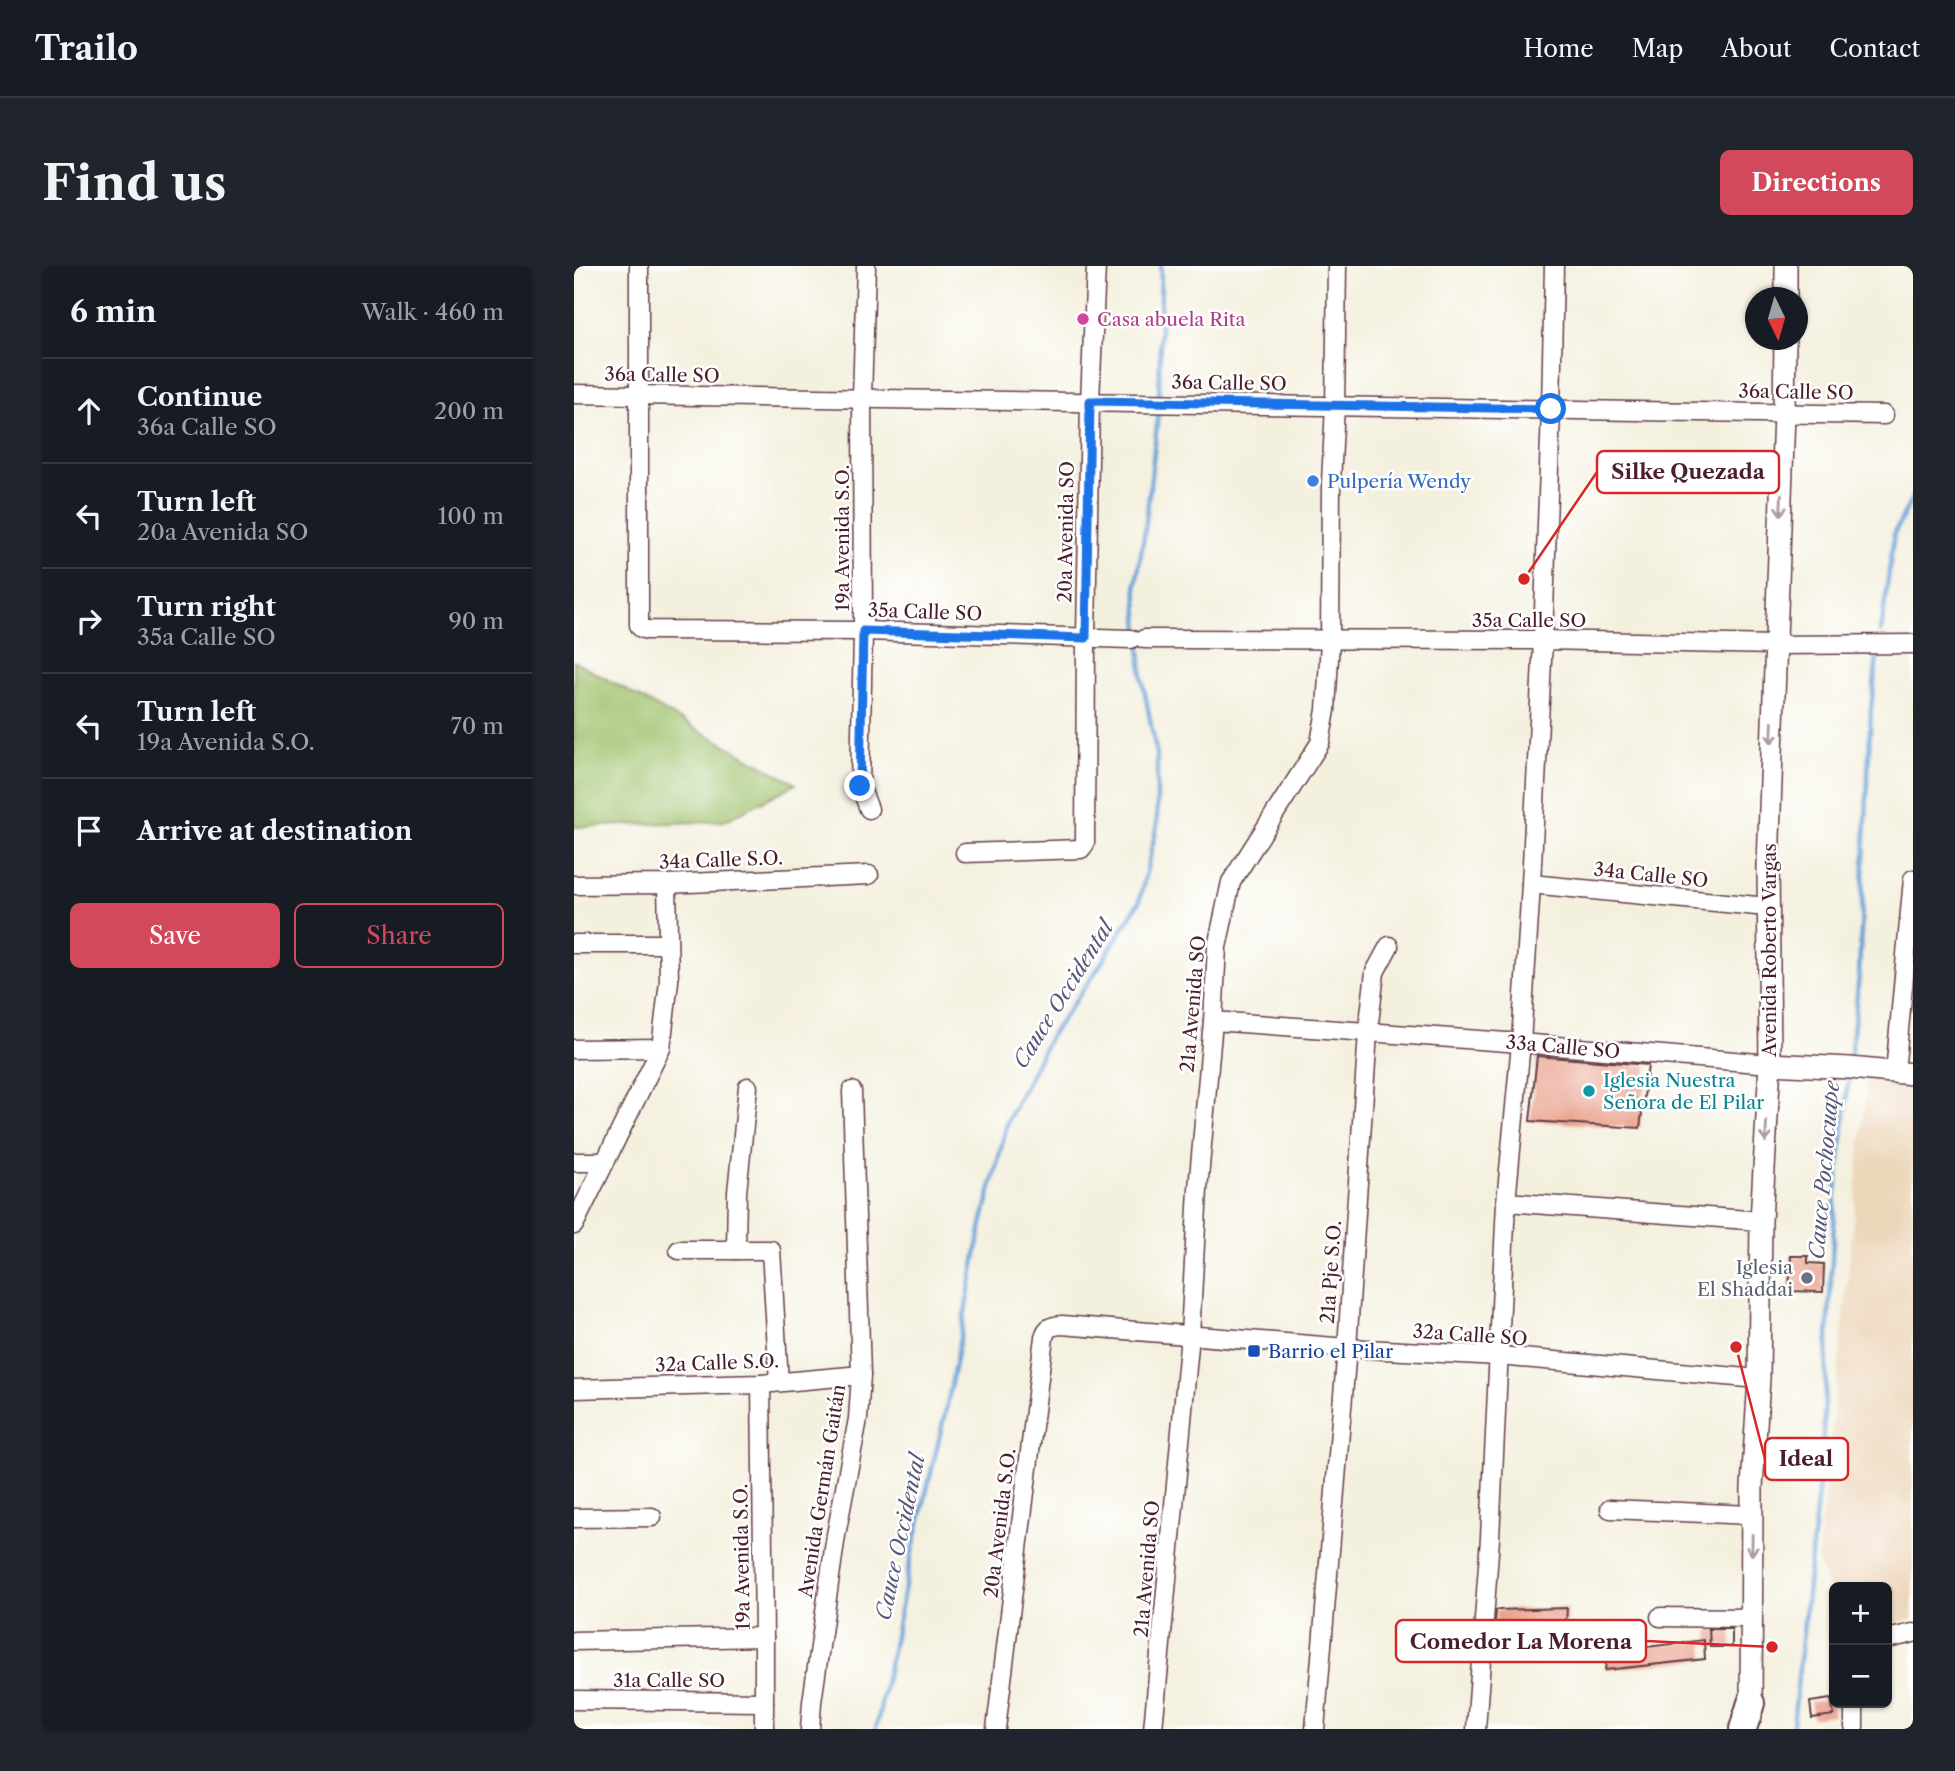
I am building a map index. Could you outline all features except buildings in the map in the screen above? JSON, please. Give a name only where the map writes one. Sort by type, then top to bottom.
[{"type":"main road","points":[[1743,1729],[1751,1716]]},
{"type":"street","points":[[639,266],[639,395]]},
{"type":"street","name":"19a Avenida S.O.","points":[[866,266],[862,398],[863,631],[860,786],[869,809]]},
{"type":"street","name":"20a Avenida SO","points":[[965,853],[1081,849],[1085,844],[1090,401],[1096,266]]},
{"type":"street","name":"21a Avenida SO","points":[[1153,1729],[1190,1335],[1198,1189],[1217,947],[1231,882],[1320,743],[1326,710],[1330,640],[1337,266]]},
{"type":"street","points":[[1476,1729],[1490,1538],[1506,1202],[1521,1043],[1531,884],[1543,640],[1554,266]]},
{"type":"street","points":[[1786,266],[1786,287]]},
{"type":"street","name":"Avenida Roberto Vargas","points":[[1751,1716],[1752,1515],[1759,1378],[1761,1221],[1770,1064],[1767,907],[1785,350]]},
{"type":"street","name":"36a Calle SO","points":[[574,394],[1884,415]]},
{"type":"street","name":"35a Calle SO","points":[[639,395],[639,625],[647,630],[863,631],[1138,639],[1913,644]]},
{"type":"street","name":"34a Calle S.O.","points":[[574,885],[667,884],[869,875]]},
{"type":"street","points":[[1904,1073],[1913,879]]},
{"type":"street","points":[[574,1225],[661,1048],[669,981],[667,884]]},
{"type":"street","name":"34a Calle SO","points":[[1531,884],[1767,907]]},
{"type":"street","points":[[574,944],[668,944]]},
{"type":"street","name":"21a Pje S.O.","points":[[1315,1729],[1347,1348],[1368,1032],[1375,972],[1388,946]]},
{"type":"street","name":"33a Calle SO","points":[[1213,1021],[1904,1073]]},
{"type":"street","points":[[574,1049],[661,1048]]},
{"type":"street","points":[[679,1250],[736,1250],[737,1192],[748,1087]]},
{"type":"street","name":"Avenida Germán Gaitán","points":[[810,1729],[826,1600],[858,1419],[860,1375],[852,1091]]},
{"type":"street","points":[[574,1162],[604,1162]]},
{"type":"street","points":[[1506,1202],[1761,1221]]},
{"type":"street","name":"19a Avenida S.O.","points":[[736,1250],[771,1250],[764,1729]]},
{"type":"street","name":"32a Calle SO","points":[[1051,1326],[1347,1348],[1499,1356],[1759,1378]]},
{"type":"street","name":"20a Avenida S.O.","points":[[996,1729],[1044,1338],[1046,1330],[1051,1326]]},
{"type":"street","name":"32a Calle S.O.","points":[[574,1388],[770,1383],[860,1375]]},
{"type":"street","points":[[1610,1508],[1752,1515]]},
{"type":"street","points":[[574,1518],[652,1517]]},
{"type":"street","points":[[1660,1617],[1745,1618]]},
{"type":"street","points":[[1892,1638],[1913,1633]]},
{"type":"street","points":[[574,1641],[764,1637]]},
{"type":"street","name":"31a Calle SO","points":[[574,1700],[764,1702]]},
{"type":"street","points":[[1854,1708],[1854,1727]]},
{"type":"shaded area","points":[[1867,1079],[1913,1085],[1913,1619],[1892,1624],[1892,1582],[1829,1582],[1829,1590],[1817,1559]]},
{"type":"green space","points":[[574,661],[796,784],[724,821],[574,827]]},
{"type":"waterway","name":"Cauce Occidental","points":[[1159,398],[1161,266]]},
{"type":"waterway","name":"Cauce Occidental","points":[[876,1729],[911,1557],[947,1405],[982,1224],[1008,1120],[1049,1038],[1097,970],[1139,902],[1157,826],[1157,756],[1142,678],[1136,584],[1159,407]]},
{"type":"waterway","name":"Cauce Pochocuape","points":[[1881,632],[1894,534],[1913,496]]},
{"type":"waterway","name":"Cauce Pochocuape","points":[[1850,1062],[1859,975],[1871,708],[1877,658]]},
{"type":"waterway","name":"Cauce Pochocuape","points":[[1793,1725],[1822,1455],[1835,1201],[1849,1075]]},
{"type":"place","name":"Casa abuela Rita","points":[[1083,319]]},
{"type":"place","name":"Pulpería Wendy","points":[[1313,481]]},
{"type":"place","name":"Silke Quezada","points":[[1524,579]]},
{"type":"place","name":"Iglesia Nuestra Señora de El Pilar","points":[[1589,1091]]},
{"type":"place","name":"Iglesia El Shaddai","points":[[1807,1278]]},
{"type":"place","name":"Ideal","points":[[1736,1347]]},
{"type":"place","name":"Barrio el Pilar","points":[[1254,1351]]},
{"type":"place","name":"Comedor La Morena","points":[[1772,1647]]},
{"type":"route","points":[[860,786],[863,631],[1086,638],[1090,401],[1551,409]]}]
